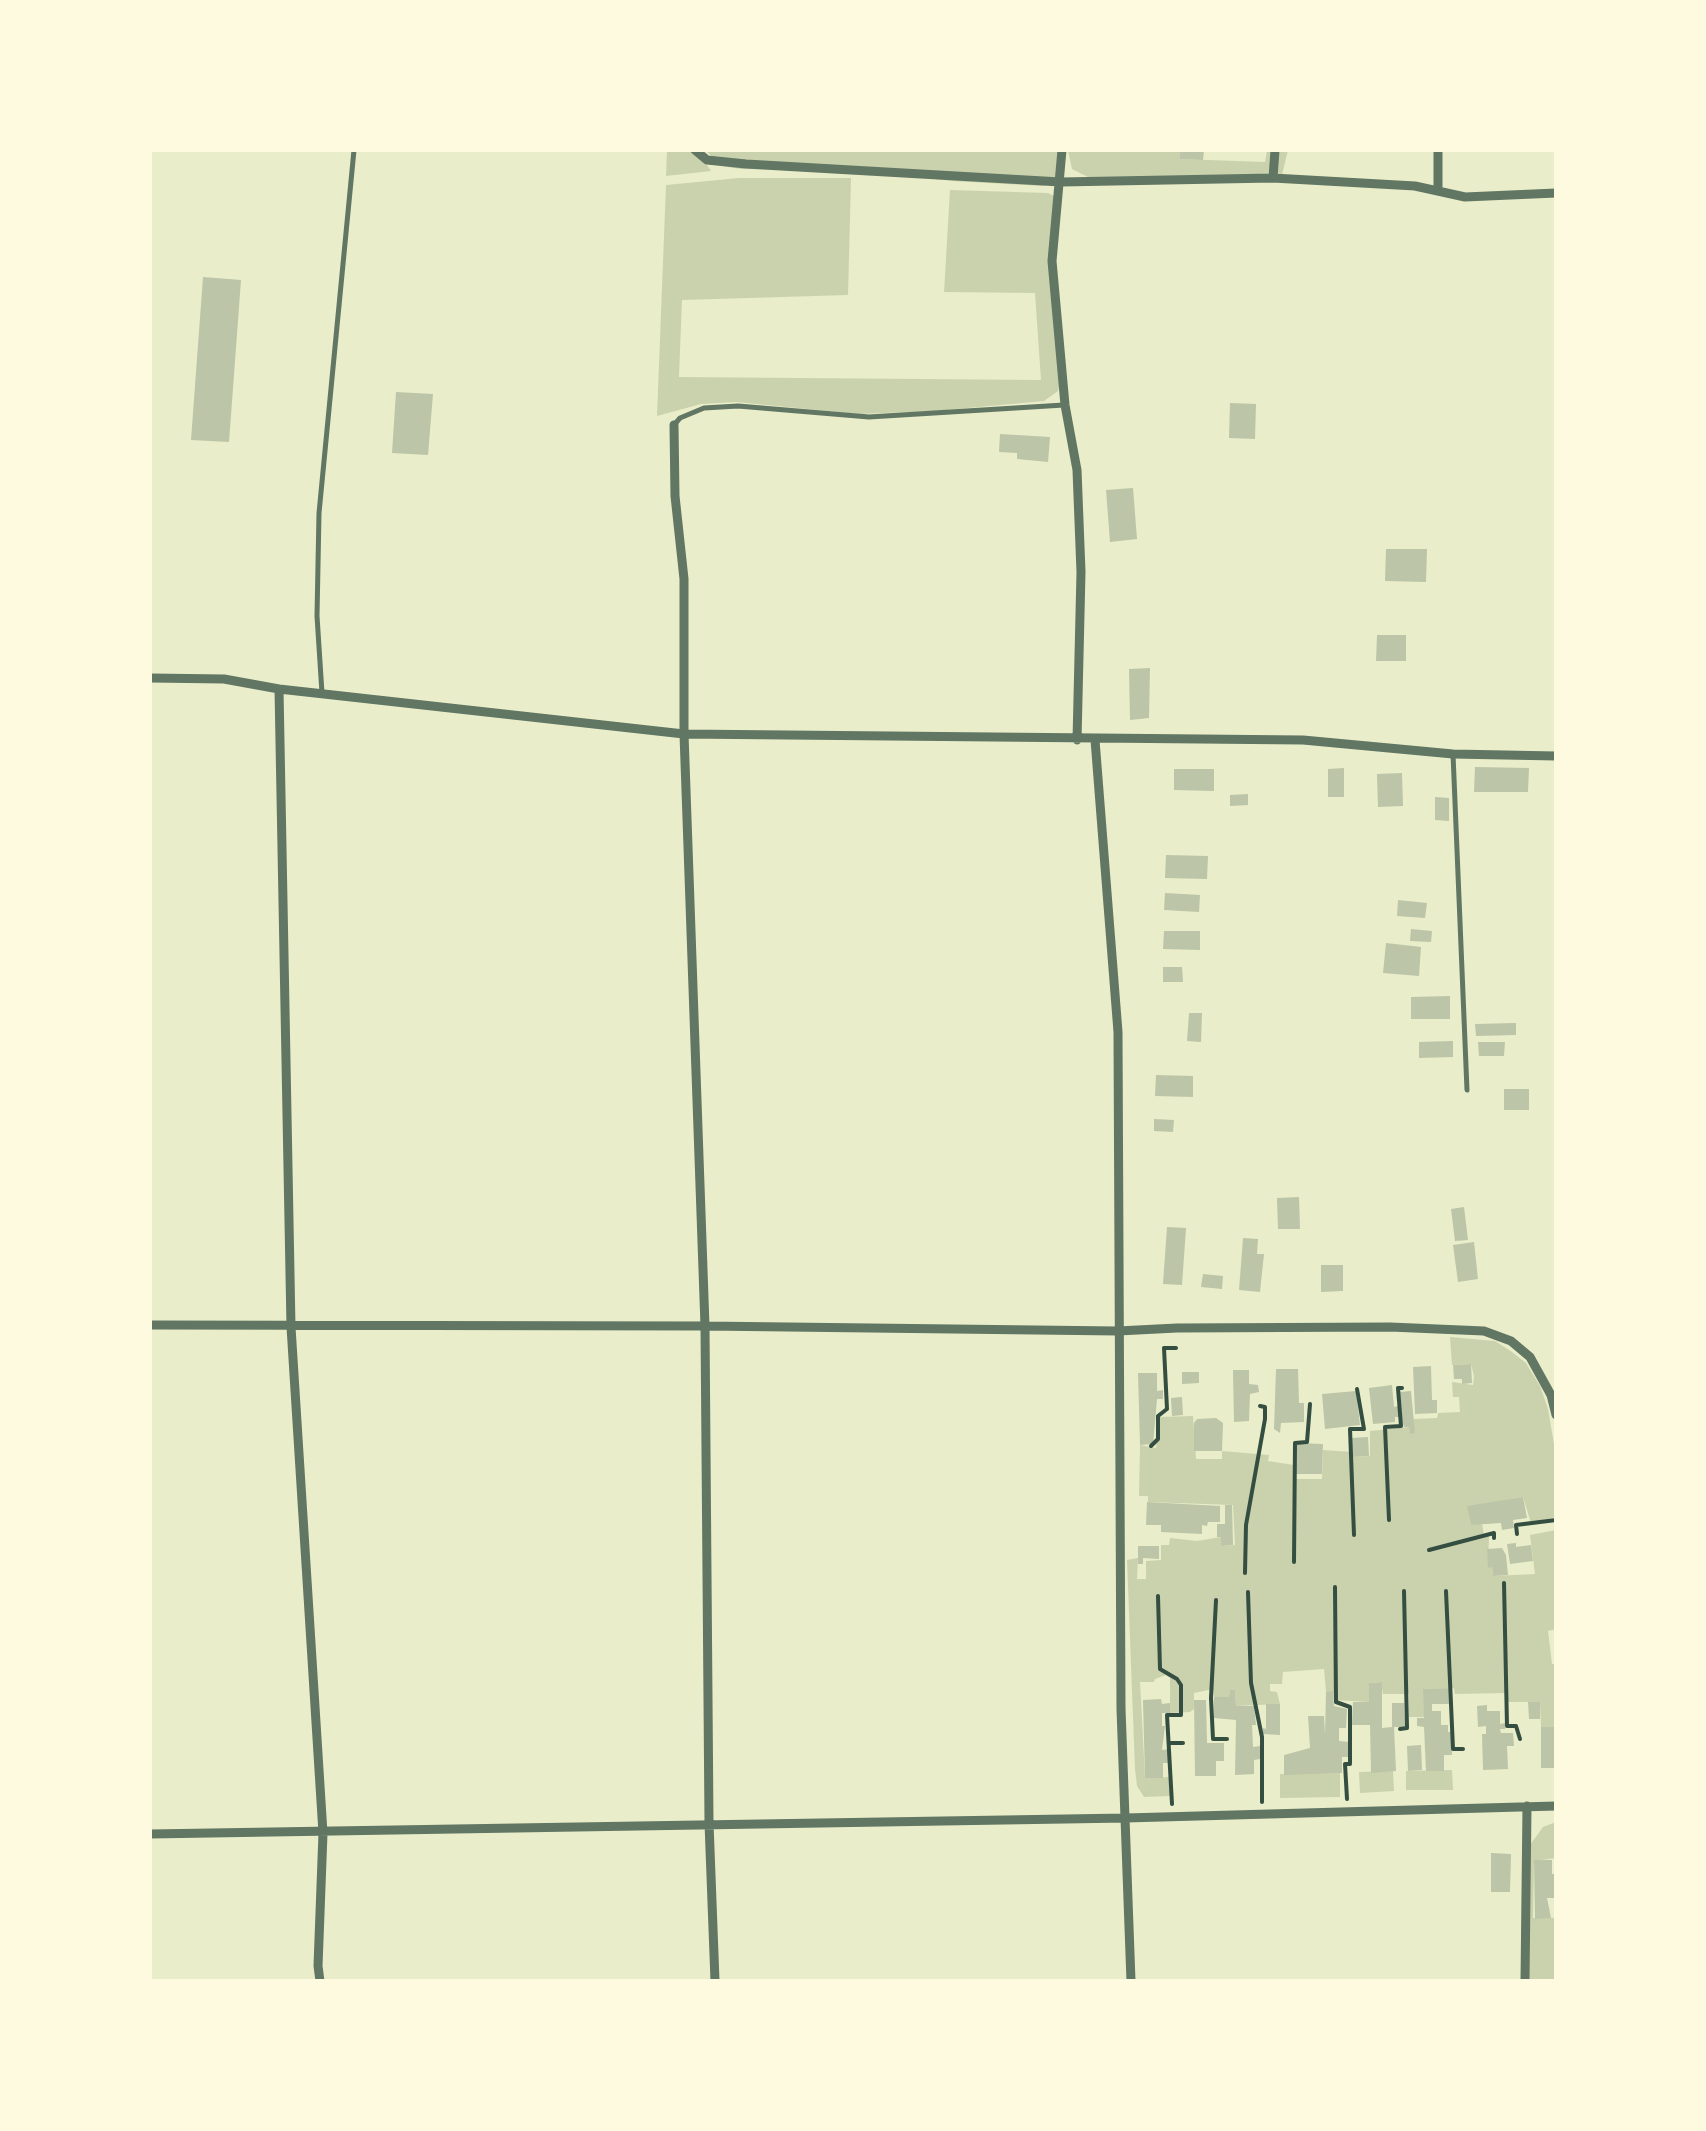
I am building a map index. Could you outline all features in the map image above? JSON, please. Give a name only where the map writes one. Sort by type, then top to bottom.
[{"type":"street","points":[[695,150],[707,160],[746,164],[1061,182],[1273,178],[1415,186],[1465,197],[1556,193]]},
{"type":"street","points":[[1062,150],[1052,261],[1065,405],[1078,470],[1081,572],[1077,740]]},
{"type":"street","points":[[1273,178],[1275,150]]},
{"type":"street","points":[[1438,150],[1438,191]]},
{"type":"street","points":[[674,425],[675,496],[684,579],[684,734],[705,1326],[715,1981]]},
{"type":"street","points":[[150,678],[224,680],[684,734],[1303,740],[1454,754],[1556,756]]},
{"type":"street","points":[[279,688],[291,1328],[323,1833],[320,1981]]},
{"type":"street","points":[[1095,740],[1118,1032],[1121,1693],[1131,1981]]},
{"type":"street","points":[[150,1325],[1118,1331],[1390,1327],[1484,1331],[1512,1341],[1530,1357],[1551,1395],[1556,1414]]},
{"type":"street","points":[[1525,1981],[1527,1806]]},
{"type":"street","points":[[150,1834],[1126,1818],[1556,1806]]},
{"type":"lane","points":[[322,693],[317,616],[319,513],[354,150]]},
{"type":"lane","points":[[674,425],[680,418],[704,408],[738,406],[868,416],[1065,405]]},
{"type":"lane","points":[[1454,754],[1466,1090]]},
{"type":"path","points":[[1151,1446],[1158,1439],[1158,1416],[1168,1409],[1164,1348],[1176,1348]]},
{"type":"path","points":[[1389,1520],[1385,1427],[1401,1426],[1398,1388],[1402,1388]]},
{"type":"path","points":[[1354,1536],[1350,1430],[1364,1428],[1358,1389]]},
{"type":"path","points":[[1294,1562],[1295,1442],[1307,1442],[1310,1404]]},
{"type":"path","points":[[1245,1573],[1246,1525],[1265,1420],[1265,1406],[1260,1406]]},
{"type":"path","points":[[1517,1534],[1516,1524],[1556,1520]]},
{"type":"path","points":[[1429,1550],[1494,1533],[1494,1538]]},
{"type":"path","points":[[1504,1583],[1507,1726],[1516,1726],[1520,1739]]},
{"type":"path","points":[[1335,1587],[1336,1702],[1350,1707],[1346,1799]]},
{"type":"path","points":[[1400,1728],[1407,1728],[1408,1705],[1404,1591]]},
{"type":"path","points":[[1248,1592],[1251,1683],[1262,1737],[1262,1802]]},
{"type":"path","points":[[1446,1592],[1453,1749],[1462,1749]]},
{"type":"path","points":[[1158,1596],[1160,1669],[1181,1685],[1181,1715],[1167,1715],[1172,1804]]},
{"type":"path","points":[[1216,1600],[1213,1739],[1226,1739]]},
{"type":"path","points":[[1170,1743],[1183,1743]]},
{"type":"green space","points":[[667,150],[697,150],[711,171],[666,176]]},
{"type":"green space","points":[[705,150],[1059,150],[1056,178],[1044,186],[850,170],[740,169],[722,166]]},
{"type":"green space","points":[[1068,150],[1180,150],[1180,159],[1265,162],[1267,150],[1288,150],[1282,175],[1100,183],[1072,169]]},
{"type":"green space","points":[[739,178],[851,178],[848,295],[682,300],[679,377],[1041,380],[1035,293],[944,292],[950,190],[1048,193],[1054,196],[1050,262],[1058,391],[1044,401],[935,411],[858,414],[736,402],[701,404],[657,416],[666,185]]},
{"type":"green space","points":[[1450,1337],[1495,1341],[1512,1352],[1526,1363],[1548,1409],[1556,1456],[1556,1517],[1531,1523],[1523,1497],[1468,1507],[1471,1525],[1482,1523],[1484,1536],[1489,1536],[1488,1567],[1492,1567],[1493,1576],[1535,1574],[1530,1535],[1556,1530],[1556,1629],[1548,1631],[1552,1664],[1556,1664],[1555,1727],[1541,1727],[1540,1702],[1508,1702],[1507,1693],[1455,1694],[1454,1688],[1424,1689],[1424,1717],[1409,1717],[1409,1694],[1383,1694],[1381,1682],[1369,1683],[1369,1702],[1334,1700],[1333,1692],[1326,1692],[1324,1669],[1283,1672],[1282,1684],[1270,1684],[1270,1691],[1277,1692],[1280,1704],[1236,1706],[1235,1690],[1230,1690],[1229,1697],[1214,1697],[1213,1689],[1194,1693],[1194,1709],[1190,1712],[1170,1713],[1170,1678],[1166,1675],[1154,1682],[1140,1682],[1145,1778],[1170,1777],[1170,1796],[1144,1797],[1137,1786],[1135,1769],[1127,1560],[1138,1558],[1137,1579],[1146,1579],[1146,1561],[1161,1560],[1161,1545],[1169,1545],[1170,1538],[1197,1541],[1221,1537],[1221,1546],[1235,1545],[1233,1505],[1148,1502],[1148,1496],[1139,1496],[1140,1445],[1156,1448],[1159,1417],[1193,1416],[1196,1459],[1222,1459],[1222,1451],[1269,1455],[1268,1461],[1294,1465],[1296,1479],[1322,1479],[1323,1450],[1352,1452],[1353,1457],[1370,1456],[1370,1431],[1409,1427],[1410,1433],[1414,1433],[1414,1419],[1460,1412],[1452,1382],[1473,1385],[1474,1376],[1471,1364],[1452,1365]]},
{"type":"green space","points":[[1452,1770],[1453,1790],[1406,1790],[1406,1771]]},
{"type":"green space","points":[[1393,1771],[1394,1791],[1360,1793],[1359,1772]]},
{"type":"green space","points":[[1340,1773],[1340,1797],[1280,1798],[1280,1774]]},
{"type":"green space","points":[[1556,1822],[1556,1858],[1534,1861],[1533,1918],[1556,1918],[1556,1981],[1529,1981],[1530,1845],[1543,1827]]},
{"type":"building","points":[[1180,150],[1204,150],[1203,160],[1180,159]]},
{"type":"building","points":[[203,277],[241,280],[229,442],[191,440]]},
{"type":"building","points":[[396,392],[433,394],[428,455],[392,453]]},
{"type":"building","points":[[1230,403],[1256,404],[1255,439],[1229,438]]},
{"type":"building","points":[[1000,434],[1050,437],[1048,462],[1017,459],[1017,453],[999,452]]},
{"type":"building","points":[[1133,488],[1137,539],[1110,542],[1106,490]]},
{"type":"building","points":[[1386,549],[1427,549],[1426,582],[1385,581]]},
{"type":"building","points":[[1377,635],[1406,635],[1406,661],[1376,661]]},
{"type":"building","points":[[1150,668],[1149,718],[1130,720],[1129,669]]},
{"type":"building","points":[[1475,767],[1529,768],[1528,792],[1474,792]]},
{"type":"building","points":[[1344,768],[1344,797],[1328,797],[1328,769]]},
{"type":"building","points":[[1174,769],[1214,769],[1214,791],[1174,790]]},
{"type":"building","points":[[1402,773],[1403,806],[1378,807],[1377,774]]},
{"type":"building","points":[[1248,794],[1248,805],[1230,806],[1230,795]]},
{"type":"building","points":[[1435,797],[1449,798],[1449,821],[1435,820]]},
{"type":"building","points":[[1166,855],[1208,856],[1207,879],[1165,878]]},
{"type":"building","points":[[1165,893],[1200,895],[1199,912],[1164,910]]},
{"type":"building","points":[[1398,900],[1427,903],[1425,918],[1397,916]]},
{"type":"building","points":[[1411,929],[1432,931],[1431,942],[1410,941]]},
{"type":"building","points":[[1164,931],[1200,931],[1200,950],[1163,949]]},
{"type":"building","points":[[1386,943],[1421,947],[1419,976],[1383,973]]},
{"type":"building","points":[[1163,967],[1182,967],[1183,982],[1163,982]]},
{"type":"building","points":[[1450,996],[1450,1019],[1411,1019],[1411,997]]},
{"type":"building","points":[[1189,1013],[1202,1013],[1201,1042],[1187,1041]]},
{"type":"building","points":[[1516,1023],[1516,1035],[1476,1036],[1475,1024]]},
{"type":"building","points":[[1453,1041],[1453,1057],[1419,1058],[1419,1042]]},
{"type":"building","points":[[1478,1042],[1505,1042],[1504,1056],[1479,1056]]},
{"type":"building","points":[[1156,1075],[1193,1076],[1193,1097],[1155,1096]]},
{"type":"building","points":[[1504,1089],[1529,1089],[1529,1110],[1504,1110]]},
{"type":"building","points":[[1154,1119],[1174,1120],[1173,1132],[1154,1131]]},
{"type":"building","points":[[1299,1197],[1300,1229],[1278,1229],[1277,1198]]},
{"type":"building","points":[[1464,1207],[1468,1240],[1455,1241],[1451,1209]]},
{"type":"building","points":[[1167,1227],[1186,1228],[1182,1285],[1163,1284]]},
{"type":"building","points":[[1243,1238],[1258,1239],[1257,1254],[1264,1254],[1260,1292],[1239,1290]]},
{"type":"building","points":[[1474,1242],[1478,1279],[1458,1282],[1453,1245]]},
{"type":"building","points":[[1321,1265],[1343,1265],[1343,1291],[1321,1292]]},
{"type":"building","points":[[1203,1274],[1223,1276],[1222,1289],[1201,1287]]},
{"type":"building","points":[[1471,1364],[1472,1383],[1462,1384],[1462,1379],[1454,1379],[1453,1365]]},
{"type":"building","points":[[1431,1366],[1432,1400],[1437,1400],[1437,1413],[1415,1414],[1413,1367]]},
{"type":"building","points":[[1276,1369],[1298,1369],[1299,1403],[1304,1403],[1304,1422],[1281,1423],[1280,1433],[1274,1429]]},
{"type":"building","points":[[1233,1370],[1249,1370],[1249,1384],[1258,1385],[1259,1392],[1250,1394],[1249,1421],[1234,1422]]},
{"type":"building","points":[[1182,1372],[1199,1372],[1199,1383],[1182,1384]]},
{"type":"building","points":[[1138,1373],[1157,1373],[1157,1391],[1163,1390],[1163,1399],[1157,1399],[1153,1444],[1140,1445]]},
{"type":"building","points":[[1392,1385],[1399,1417],[1395,1417],[1395,1422],[1373,1424],[1369,1388]]},
{"type":"building","points":[[1356,1391],[1360,1425],[1325,1429],[1322,1394]]},
{"type":"building","points":[[1411,1391],[1415,1433],[1410,1434],[1402,1420],[1400,1392]]},
{"type":"building","points":[[1182,1397],[1183,1415],[1172,1416],[1171,1398]]},
{"type":"building","points":[[1216,1418],[1223,1423],[1222,1451],[1194,1451],[1194,1423],[1197,1419]]},
{"type":"building","points":[[1368,1437],[1369,1456],[1352,1457],[1351,1438]]},
{"type":"building","points":[[1296,1443],[1323,1444],[1322,1474],[1295,1474]]},
{"type":"building","points":[[1523,1497],[1527,1518],[1513,1520],[1514,1528],[1502,1530],[1501,1523],[1471,1525],[1467,1506]]},
{"type":"building","points":[[1147,1502],[1220,1506],[1220,1522],[1202,1525],[1202,1534],[1161,1532],[1161,1525],[1146,1525]]},
{"type":"building","points":[[1225,1505],[1232,1505],[1233,1545],[1221,1546],[1217,1524],[1225,1524]]},
{"type":"building","points":[[1516,1543],[1516,1547],[1531,1545],[1533,1561],[1510,1564],[1507,1544]]},
{"type":"building","points":[[1138,1546],[1159,1546],[1159,1559],[1143,1558],[1143,1564],[1138,1564]]},
{"type":"building","points":[[1502,1548],[1508,1575],[1493,1576],[1492,1567],[1488,1568],[1487,1549]]},
{"type":"building","points":[[1382,1682],[1382,1728],[1392,1727],[1392,1703],[1404,1703],[1405,1727],[1394,1727],[1396,1771],[1371,1773],[1370,1725],[1352,1725],[1353,1702],[1369,1702],[1369,1683]]},
{"type":"building","points":[[1451,1688],[1452,1704],[1432,1704],[1432,1711],[1441,1711],[1441,1725],[1448,1725],[1452,1755],[1444,1755],[1444,1771],[1426,1771],[1424,1727],[1417,1726],[1417,1718],[1424,1718],[1423,1689]]},
{"type":"building","points":[[1230,1690],[1235,1690],[1236,1706],[1254,1706],[1253,1747],[1260,1746],[1260,1759],[1254,1760],[1254,1774],[1235,1775],[1236,1720],[1214,1718],[1214,1697],[1229,1697]]},
{"type":"building","points":[[1333,1691],[1334,1706],[1347,1709],[1346,1728],[1339,1728],[1339,1741],[1349,1742],[1349,1757],[1342,1757],[1342,1773],[1284,1775],[1284,1755],[1310,1748],[1308,1716],[1324,1716],[1325,1735],[1326,1692]]},
{"type":"building","points":[[1161,1699],[1162,1704],[1170,1703],[1170,1713],[1162,1713],[1162,1750],[1169,1749],[1169,1763],[1163,1763],[1163,1778],[1145,1778],[1143,1700]]},
{"type":"building","points":[[1194,1700],[1206,1700],[1207,1743],[1224,1743],[1224,1761],[1216,1761],[1216,1776],[1195,1776]]},
{"type":"building","points":[[1528,1702],[1540,1702],[1540,1719],[1529,1719]]},
{"type":"building","points":[[1266,1704],[1280,1704],[1280,1735],[1263,1734]]},
{"type":"building","points":[[1487,1705],[1487,1711],[1500,1711],[1500,1724],[1505,1723],[1501,1733],[1513,1733],[1514,1746],[1507,1746],[1508,1769],[1483,1770],[1482,1734],[1486,1734],[1486,1726],[1478,1727],[1477,1706]]},
{"type":"building","points":[[1541,1727],[1555,1727],[1556,1768],[1541,1768]]},
{"type":"building","points":[[1421,1745],[1422,1770],[1408,1771],[1407,1746]]},
{"type":"building","points":[[1491,1853],[1511,1854],[1510,1892],[1491,1892]]},
{"type":"building","points":[[1534,1860],[1552,1860],[1556,1898],[1547,1898],[1551,1918],[1535,1919]]}]
